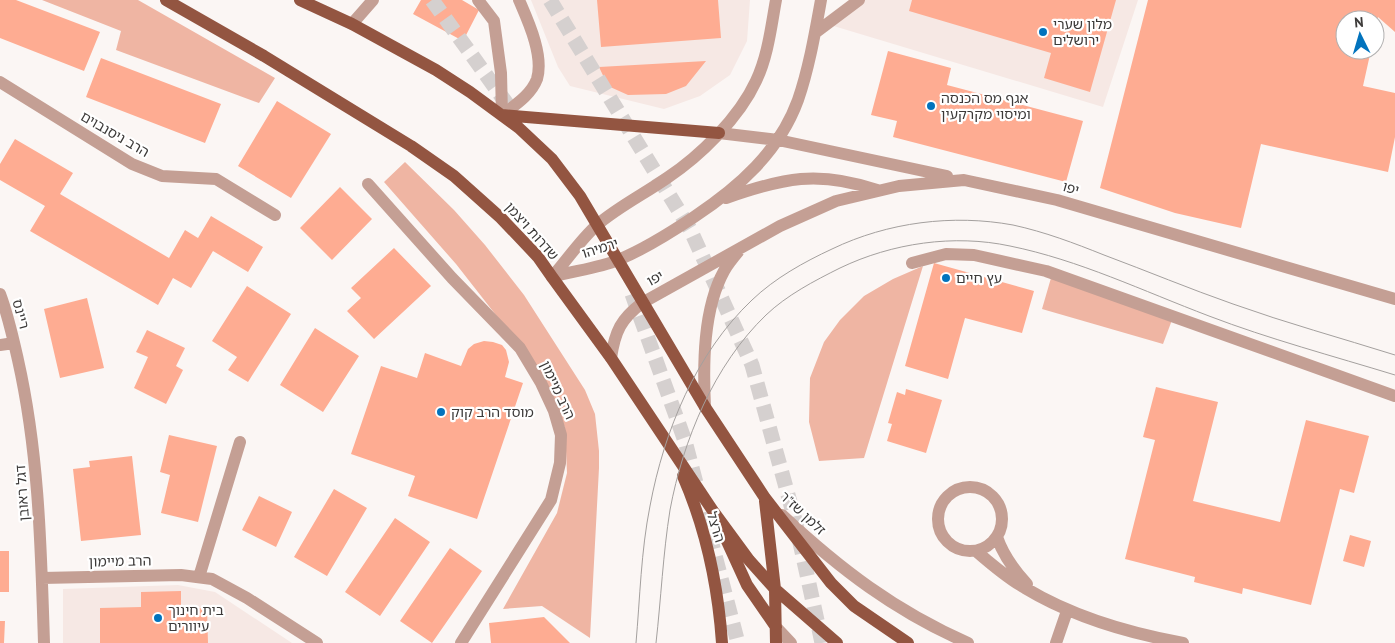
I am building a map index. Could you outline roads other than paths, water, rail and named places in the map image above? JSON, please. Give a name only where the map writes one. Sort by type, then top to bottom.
[{"type":"main road","name":"שדרות ויצמן","points":[[166,0],[304,80],[411,146],[454,176],[501,218],[538,257],[611,358],[713,512],[749,560],[775,589]]},
{"type":"main road","points":[[302,0],[352,24],[436,70],[502,115],[552,159],[580,196],[705,407],[765,498],[775,589],[776,643]]},
{"type":"main road","points":[[502,115],[719,133]]},
{"type":"main road","name":"הרצל","points":[[658,427],[689,490],[706,544],[718,596],[722,643]]},
{"type":"main road","name":"זלמן שז\"ר","points":[[765,498],[831,583],[854,606],[908,643]]},
{"type":"main road","points":[[713,512],[747,585],[776,627]]},
{"type":"main road","points":[[775,589],[837,643]]},
{"type":"street","points":[[352,24],[373,0]]},
{"type":"street","points":[[478,0],[494,21],[501,73],[502,115]]},
{"type":"street","points":[[502,115],[528,93],[537,79],[539,61],[532,29],[519,0]]},
{"type":"street","name":"ירמיהו","points":[[552,276],[597,225],[668,178],[693,158],[719,133],[740,108],[756,82],[764,59],[776,0]]},
{"type":"street","name":"ירמיהו","points":[[552,276],[617,260],[667,235],[716,202],[751,173],[778,140],[798,100],[815,33],[821,0]]},
{"type":"street","points":[[815,33],[859,0]]},
{"type":"street","name":"הרב ניסנבוים","points":[[0,82],[132,164],[162,176],[216,179],[275,214]]},
{"type":"street","points":[[719,133],[778,140],[964,180]]},
{"type":"street","points":[[716,202],[756,188],[802,178],[829,178],[852,182],[878,190]]},
{"type":"street","name":"יפו","points":[[611,358],[614,340],[620,325],[630,312],[642,302],[810,212],[836,201],[878,190],[927,182],[964,180],[1010,188],[1395,299]]},
{"type":"street","name":"הרב מיימון","points":[[368,184],[452,278],[520,348],[541,383],[554,411],[561,435],[560,463],[550,500],[461,643]]},
{"type":"street","name":"יפו","points":[[705,407],[705,363],[711,309],[715,292],[724,270],[741,248]]},
{"type":"street","points":[[912,263],[946,254],[974,255],[1046,271],[1395,396]]},
{"type":"street","name":"ריינס","points":[[0,294],[14,343]]},
{"type":"street","points":[[0,345],[14,343]]},
{"type":"street","name":"דגל ראובן","points":[[14,343],[28,409],[33,444],[42,578],[44,643]]},
{"type":"street","points":[[199,577],[240,442]]},
{"type":"street","points":[[970,487],[989,493],[996,500],[1002,518],[1001,528],[997,537],[984,548],[976,550],[959,549],[952,545],[944,538],[938,520],[944,501],[960,489],[970,487]]},
{"type":"street","name":"זלמן שז\"ר","points":[[765,498],[823,552],[868,587],[904,611],[968,643]]},
{"type":"street","points":[[997,537],[1002,551],[1012,566],[1026,583],[1044,599]]},
{"type":"street","points":[[976,550],[1023,587],[1067,611],[1119,629],[1183,643]]},
{"type":"street","name":"הרב מיימון","points":[[42,578],[180,575],[212,580],[247,598],[317,643]]},
{"type":"street","points":[[1056,643],[1067,611]]},
{"type":"street","points":[[776,627],[791,643]]},
{"type":"tunnel","points":[[432,0],[507,104]]},
{"type":"tunnel","points":[[550,0],[690,229],[752,365],[795,520],[822,643]]},
{"type":"tunnel","points":[[632,294],[685,441],[738,643]]},
{"type":"tram line","points":[[636,643],[641,574],[650,506],[664,450],[685,395],[714,344],[752,300],[800,265],[853,240],[875,232],[921,223],[967,220],[1013,225],[1070,242],[1253,311],[1395,355]]},
{"type":"tram line","points":[[656,643],[670,510],[683,457],[692,431],[716,380],[747,335],[774,308],[811,283],[860,259],[902,247],[945,241],[989,242],[1010,246],[1061,259],[1255,332],[1395,375]]},
{"type":"place","name":"מלון שערי ירושלים","points":[[1043,32]]},
{"type":"place","name":"אגף מס הכנסה ומיסוי מקרקעין","points":[[931,106]]},
{"type":"place","name":"עץ חיים","points":[[946,278]]},
{"type":"place","name":"מוסד הרב קוק","points":[[441,412]]},
{"type":"place","name":"בית חינוך עיוורים","points":[[158,618]]}]
